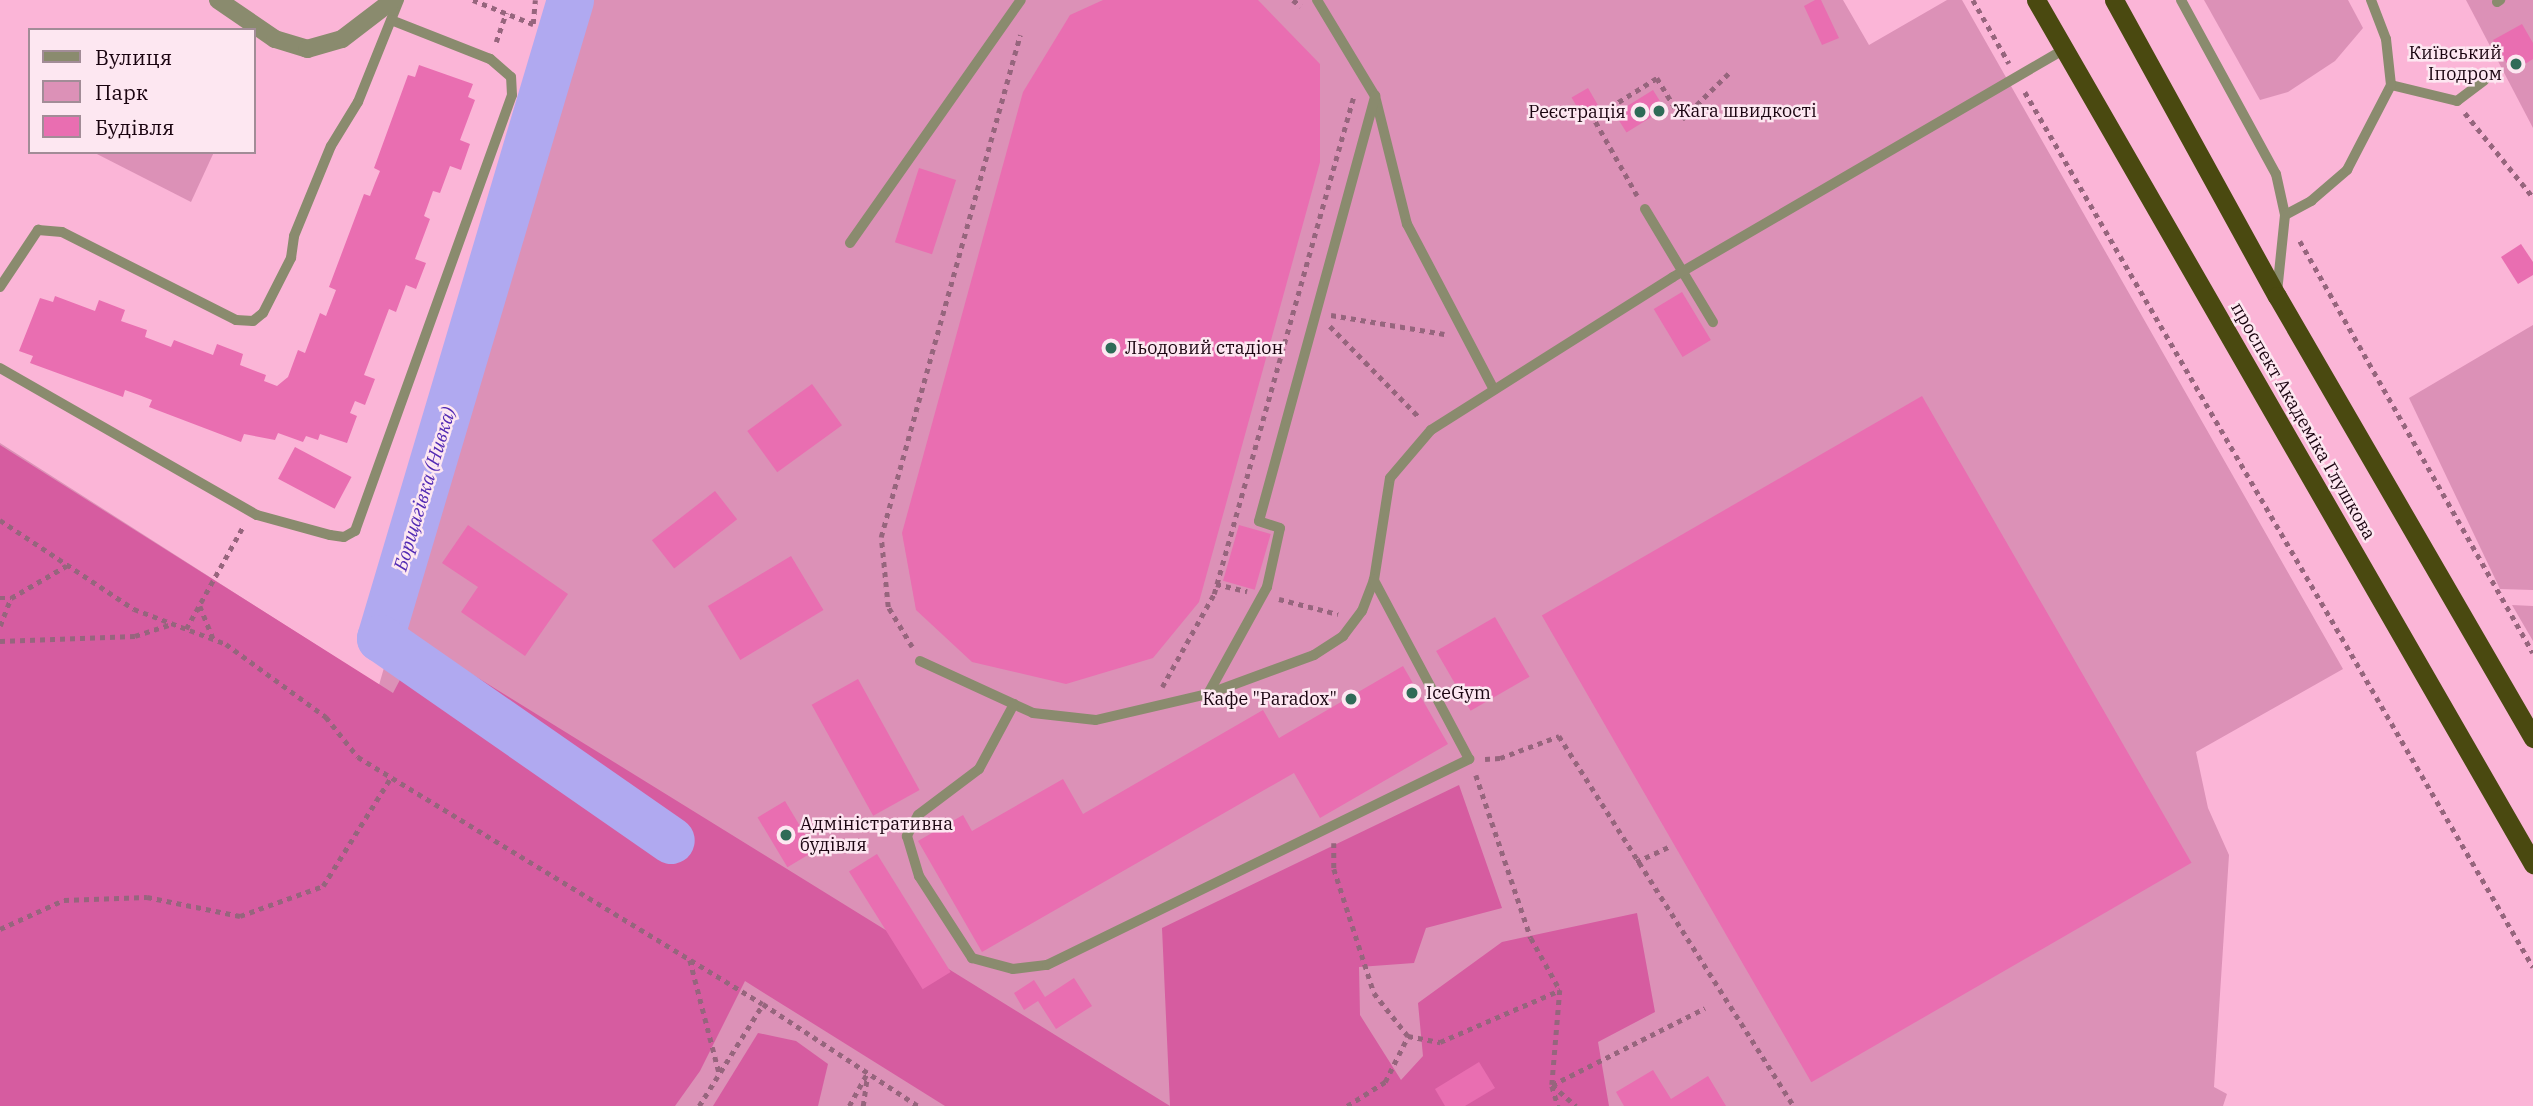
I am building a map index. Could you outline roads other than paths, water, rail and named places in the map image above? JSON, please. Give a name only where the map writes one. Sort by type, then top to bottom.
[{"type":"highway","name":"проспект Академіка Глушкова","points":[[2036,0],[2533,863]]},
{"type":"highway","points":[[2114,0],[2277,296],[2533,738]]},
{"type":"street","points":[[218,0],[275,39],[307,49],[342,39],[393,0]]},
{"type":"lane","points":[[0,287],[38,230],[62,232],[236,320],[253,321],[264,313],[291,258],[294,236],[331,146],[358,102],[399,0]]},
{"type":"lane","points":[[850,243],[1021,0]]},
{"type":"lane","points":[[1317,0],[1375,96],[1407,224],[1494,390]]},
{"type":"lane","points":[[2181,0],[2276,174],[2285,215],[2277,296]]},
{"type":"lane","points":[[2285,215],[2311,201],[2347,170],[2390,85],[2386,39],[2371,0]]},
{"type":"lane","points":[[0,369],[251,512],[344,537],[355,531],[363,520],[512,95],[511,77],[490,59],[391,20]]},
{"type":"lane","points":[[386,34],[410,27]]},
{"type":"lane","points":[[920,661],[1033,713],[1096,720],[1152,710],[1208,694],[1314,655],[1343,636],[1356,619],[1374,580],[1390,478],[1431,430],[1683,273],[2064,49]]},
{"type":"lane","points":[[2390,85],[2457,101],[2484,81]]},
{"type":"lane","points":[[1208,694],[1262,595],[1280,528],[1259,521],[1375,96]]},
{"type":"lane","points":[[1645,209],[1713,322]]},
{"type":"lane","points":[[1014,704],[979,769],[918,815],[906,836],[919,876],[972,958],[1013,969],[1047,965],[1469,759],[1374,580]]},
{"type":"waterway","name":"Борщагівка (Нивка)","points":[[570,0],[380,638],[671,840]]},
{"type":"place","name":"Київський Іподром","points":[[2516,64]]},
{"type":"place","name":"Жага швидкості","points":[[1659,111]]},
{"type":"place","name":"Реєстрація","points":[[1640,112]]},
{"type":"place","name":"Льодовий стадіон","points":[[1111,348]]},
{"type":"place","name":"IceGym","points":[[1412,693]]},
{"type":"place","name":"Кафе \"Paradox\"","points":[[1351,699]]},
{"type":"place","name":"Адміністративна будівля","points":[[786,835]]}]
